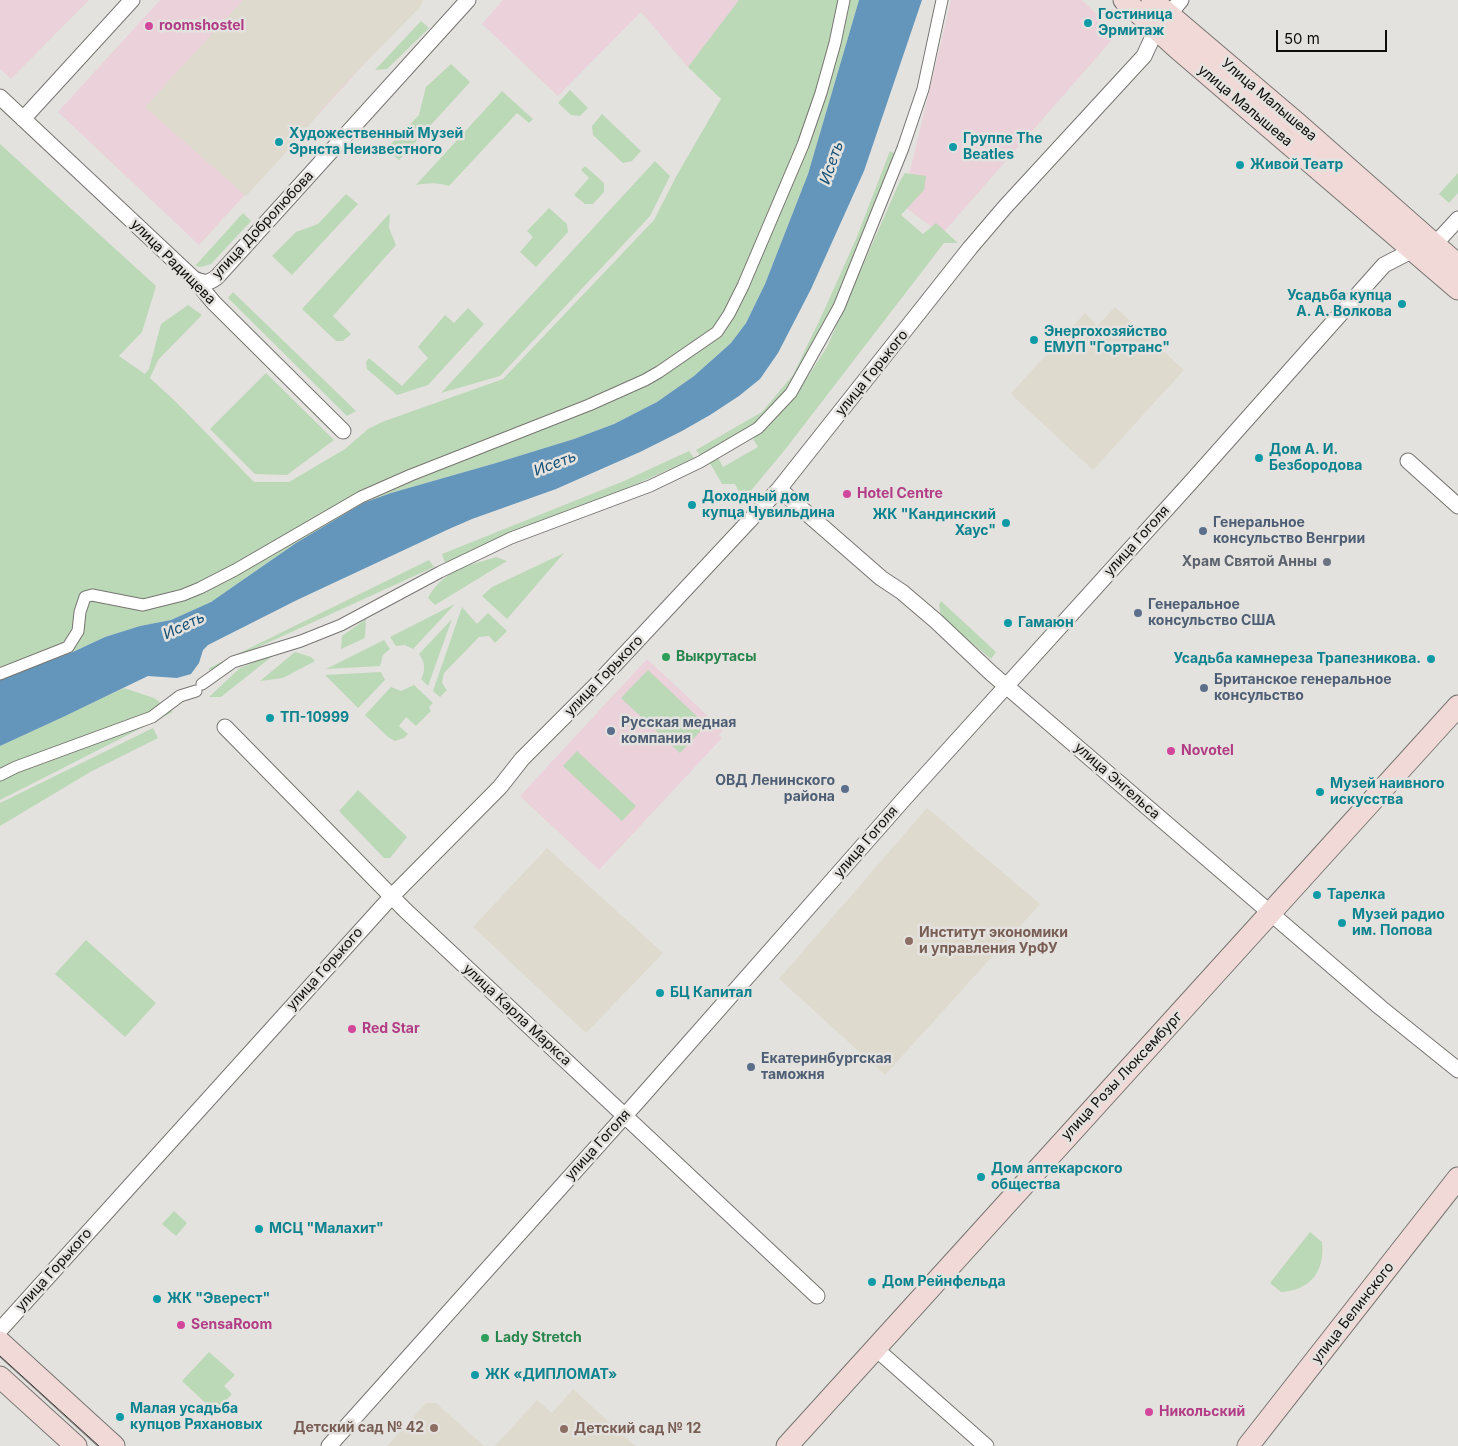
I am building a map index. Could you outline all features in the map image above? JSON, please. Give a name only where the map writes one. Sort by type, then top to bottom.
[{"type":"main road","name":"улица Малышева","points":[[1124,0],[1168,15]]},
{"type":"main road","name":"улица Малышева","points":[[1152,0],[1413,250],[1450,269],[1458,289]]},
{"type":"main road","name":"Улица Малышева","points":[[1168,15],[1298,124],[1435,244],[1450,269]]},
{"type":"main road","name":"улица Розы Люксембург","points":[[787,1446],[1458,706]]},
{"type":"main road","name":"улица Белинского","points":[[1248,1446],[1458,1178]]},
{"type":"main road","points":[[0,1342],[114,1446]]},
{"type":"main road","points":[[0,1377],[76,1446]]},
{"type":"street","points":[[23,119],[132,0]]},
{"type":"street","name":"улица Добролюбова","points":[[194,279],[204,283],[210,282],[217,277],[468,0]]},
{"type":"street","points":[[0,674],[68,647],[78,631],[80,612],[85,597],[92,595],[143,605],[183,595],[200,588],[235,570],[361,497],[589,405],[645,380],[717,332],[740,292],[803,145],[835,43],[844,0]]},
{"type":"street","points":[[0,775],[16,767],[152,717],[180,696],[199,688],[233,662],[301,641],[342,625],[440,572],[510,538],[650,486],[700,462],[758,428],[791,393],[840,307],[903,148],[923,89],[942,0]]},
{"type":"street","name":"улица Горького","points":[[0,1330],[392,896],[500,787],[522,759],[594,687],[779,488],[988,227],[1144,56],[1168,15]]},
{"type":"street","name":"улица Радищева","points":[[0,98],[194,279],[214,303],[343,431]]},
{"type":"street","points":[[1435,244],[1458,219]]},
{"type":"street","name":"улица Гоголя","points":[[329,1446],[625,1116],[1006,685],[1191,482],[1384,265],[1413,250],[1435,244]]},
{"type":"street","points":[[1408,461],[1458,506]]},
{"type":"street","name":"улица Энгельса","points":[[779,488],[1381,1008],[1458,1070]]},
{"type":"street","name":"улица Карла Маркса","points":[[225,727],[417,921],[817,1296]]},
{"type":"street","points":[[875,1348],[986,1446]]},
{"type":"shaded area","points":[[0,0],[89,0],[11,79],[0,69]]},
{"type":"shaded area","points":[[160,0],[423,0],[199,245],[58,112]]},
{"type":"shaded area","points":[[243,0],[423,0],[420,7],[345,84],[246,196],[145,107]]},
{"type":"shaded area","points":[[503,0],[739,0],[688,67],[641,12],[558,96],[482,24]]},
{"type":"shaded area","points":[[951,0],[1082,0],[1117,34],[942,234],[902,205]]},
{"type":"shaded area","points":[[1115,307],[1184,370],[1093,470],[1011,393],[1085,313],[1097,326]]},
{"type":"shaded area","name":"Русская медная компания","points":[[647,659],[723,730],[719,735],[722,738],[599,870],[520,796]]},
{"type":"shaded area","name":"Институт экономики и управления УрФУ","points":[[927,808],[1040,904],[885,1075],[779,979]]},
{"type":"shaded area","points":[[547,848],[663,953],[586,1033],[473,927]]},
{"type":"shaded area","name":"Детский сад № 12","points":[[573,1389],[635,1446],[495,1446],[537,1400],[552,1413]]},
{"type":"shaded area","name":"Детский сад № 42","points":[[426,1403],[436,1403],[484,1446],[387,1446]]},
{"type":"green space","points":[[739,0],[859,0],[808,174],[765,284],[746,323],[731,343],[694,376],[657,402],[614,424],[574,439],[363,503],[296,543],[211,602],[171,620],[140,626],[105,637],[75,651],[0,680],[0,144],[156,286],[142,332],[119,356],[145,374],[149,369],[161,324],[188,305],[202,315],[158,360],[150,378],[254,482],[289,482],[345,449],[368,429],[382,422],[503,379],[654,220],[677,175],[721,99],[688,67]]},
{"type":"green space","points":[[421,21],[429,28],[387,69],[375,70]]},
{"type":"green space","points":[[451,64],[470,82],[399,160],[386,149],[419,115],[426,87]]},
{"type":"green space","points":[[570,90],[588,108],[580,116],[571,115],[558,103]]},
{"type":"green space","points":[[502,91],[533,119],[529,123],[517,113],[449,186],[432,183],[416,185]]},
{"type":"green space","points":[[602,114],[641,151],[632,161],[623,163],[593,135],[592,126]]},
{"type":"green space","points":[[890,151],[898,155],[895,166],[835,302],[792,391],[763,419],[703,459],[696,450],[762,412],[793,375],[856,239]]},
{"type":"green space","points":[[655,161],[670,176],[650,216],[500,376],[441,393]]},
{"type":"green space","points":[[585,166],[604,183],[604,192],[593,204],[585,204],[574,195],[589,178],[581,170]]},
{"type":"green space","points":[[905,173],[926,176],[924,190],[901,215],[923,234],[936,223],[958,243],[944,243],[784,451],[743,500],[735,484],[722,484],[710,463],[718,458],[723,467],[758,447],[753,439],[792,401],[827,347]]},
{"type":"green space","points":[[1458,173],[1458,193],[1449,203],[1439,194]]},
{"type":"green space","points":[[346,194],[358,204],[292,275],[272,256],[296,232],[318,224]]},
{"type":"green space","points":[[549,208],[567,224],[568,232],[536,267],[520,252],[533,237],[527,231]]},
{"type":"green space","points":[[243,213],[251,221],[211,264],[201,267],[195,266]]},
{"type":"green space","points":[[390,213],[389,228],[396,245],[333,316],[351,334],[343,341],[336,341],[302,309]]},
{"type":"green space","points":[[233,292],[356,411],[347,416],[228,298]]},
{"type":"green space","points":[[468,308],[484,324],[428,385],[397,395],[367,369],[366,362],[369,358],[402,386],[428,358],[418,347],[445,315],[454,323]]},
{"type":"green space","points":[[266,373],[334,440],[287,475],[255,474],[210,429]]},
{"type":"green space","points":[[689,451],[694,458],[610,496],[445,563],[442,554],[624,481]]},
{"type":"green space","points":[[564,553],[507,619],[482,596],[492,587]]},
{"type":"green space","points":[[496,557],[507,561],[435,605],[428,598],[441,581],[457,570]]},
{"type":"green space","points":[[429,560],[434,567],[230,660],[210,674],[209,668]]},
{"type":"green space","points":[[941,601],[996,652],[991,659],[941,617],[939,605]]},
{"type":"green space","points":[[455,604],[413,649],[405,645],[396,646],[390,637]]},
{"type":"green space","points":[[462,607],[477,624],[488,613],[507,631],[495,643],[489,636],[479,637],[444,673],[442,683],[447,690],[440,697],[433,691]]},
{"type":"green space","points":[[366,619],[365,638],[341,649],[342,636]]},
{"type":"green space","points":[[452,619],[428,686],[421,679],[424,666],[419,654]]},
{"type":"green space","points":[[384,640],[390,649],[383,655],[380,666],[326,669]]},
{"type":"green space","points":[[295,652],[311,657],[315,661],[283,678],[260,681]]},
{"type":"green space","points":[[275,654],[221,697],[209,697],[240,668]]},
{"type":"green space","points":[[648,670],[706,725],[680,753],[621,698]]},
{"type":"green space","points":[[381,672],[385,680],[358,708],[325,675]]},
{"type":"green space","points":[[414,685],[433,703],[429,707],[431,711],[416,726],[406,717],[399,726],[408,734],[404,738],[395,741],[388,737],[365,715],[391,687],[401,691]]},
{"type":"green space","points":[[124,688],[154,698],[173,712],[0,800],[0,746]]},
{"type":"green space","points":[[153,728],[158,738],[92,771],[0,826],[0,803]]},
{"type":"green space","points":[[577,751],[636,806],[622,821],[563,766]]},
{"type":"green space","points":[[358,790],[407,837],[390,858],[384,858],[339,811]]},
{"type":"green space","points":[[86,940],[156,1003],[125,1037],[55,974]]},
{"type":"green space","points":[[174,1211],[187,1223],[176,1236],[162,1224]]},
{"type":"green space","points":[[1310,1232],[1322,1242],[1321,1262],[1318,1270],[1308,1283],[1281,1292],[1270,1283]]},
{"type":"green space","points":[[209,1352],[235,1375],[224,1386],[232,1394],[215,1412],[182,1381]]},
{"type":"water","name":"Исеть","points":[[859,0],[922,0],[864,171],[811,289],[778,353],[760,379],[739,396],[710,415],[640,452],[556,489],[449,529],[297,600],[208,645],[203,650],[199,663],[191,674],[177,678],[148,676],[0,746],[0,680],[75,651],[105,637],[140,626],[171,620],[211,602],[296,543],[363,503],[574,439],[614,424],[657,402],[694,376],[731,343],[746,323],[765,284],[808,174]]},
{"type":"tram line","points":[[0,1356],[99,1446]]},
{"type":"place","name":"Гостиница Эрмитаж","points":[[1088,23]]},
{"type":"place","name":"roomshostel","points":[[149,26]]},
{"type":"place","name":"Художественный Музей Эрнста Неизвестного","points":[[279,142]]},
{"type":"place","name":"Группе The Beatles","points":[[953,147]]},
{"type":"place","name":"Живой Театр","points":[[1240,165]]},
{"type":"place","name":"Усадьба купца А. А. Волкова","points":[[1402,304]]},
{"type":"place","name":"Энергохозяйство ЕМУП \"Гортранс\"","points":[[1034,340]]},
{"type":"place","name":"Дом А. И. Безбородова","points":[[1259,458]]},
{"type":"place","name":"Hotel Centre","points":[[847,494]]},
{"type":"place","name":"Доходный дом купца Чувильдина","points":[[692,505]]},
{"type":"place","name":"ЖК \"Кандинский Хаус\"","points":[[1006,523]]},
{"type":"place","name":"Генеральное консульство Венгрии","points":[[1203,531]]},
{"type":"place","name":"Храм Святой Анны","points":[[1327,562]]},
{"type":"place","name":"Генеральное консульство США","points":[[1138,613]]},
{"type":"place","name":"Гамаюн","points":[[1008,623]]},
{"type":"place","name":"Выкрутасы","points":[[666,657]]},
{"type":"place","name":"Усадьба камнереза Трапезникова.","points":[[1431,659]]},
{"type":"place","name":"Британское генеральное консульство","points":[[1204,688]]},
{"type":"place","name":"ТП-10999","points":[[270,718]]},
{"type":"place","name":"Русская медная компания","points":[[611,731]]},
{"type":"place","name":"Novotel","points":[[1171,751]]},
{"type":"place","name":"ОВД Ленинского района","points":[[845,789]]},
{"type":"place","name":"Музей наивного искусства","points":[[1320,792]]},
{"type":"place","name":"Тарелка","points":[[1317,895]]},
{"type":"place","name":"Музей радио им. Попова","points":[[1342,923]]},
{"type":"place","name":"Институт экономики и управления УрФУ","points":[[909,941]]},
{"type":"place","name":"БЦ Капитал","points":[[660,993]]},
{"type":"place","name":"Red Star","points":[[352,1029]]},
{"type":"place","name":"Екатеринбургская таможня","points":[[751,1067]]},
{"type":"place","name":"Дом аптекарского общества","points":[[981,1177]]},
{"type":"place","name":"МСЦ \"Малахит\"","points":[[259,1229]]},
{"type":"place","name":"Дом Рейнфельда","points":[[872,1282]]},
{"type":"place","name":"ЖК \"Эверест\"","points":[[157,1299]]},
{"type":"place","name":"SensaRoom","points":[[181,1325]]},
{"type":"place","name":"Lady Stretch","points":[[485,1338]]},
{"type":"place","name":"ЖК «ДИПЛОМАТ»","points":[[475,1375]]},
{"type":"place","name":"Никольский","points":[[1149,1412]]},
{"type":"place","name":"Малая усадьба купцов Ряхановых","points":[[120,1417]]},
{"type":"place","name":"Детский сад № 42","points":[[434,1428]]},
{"type":"place","name":"Детский сад № 12","points":[[564,1429]]}]
